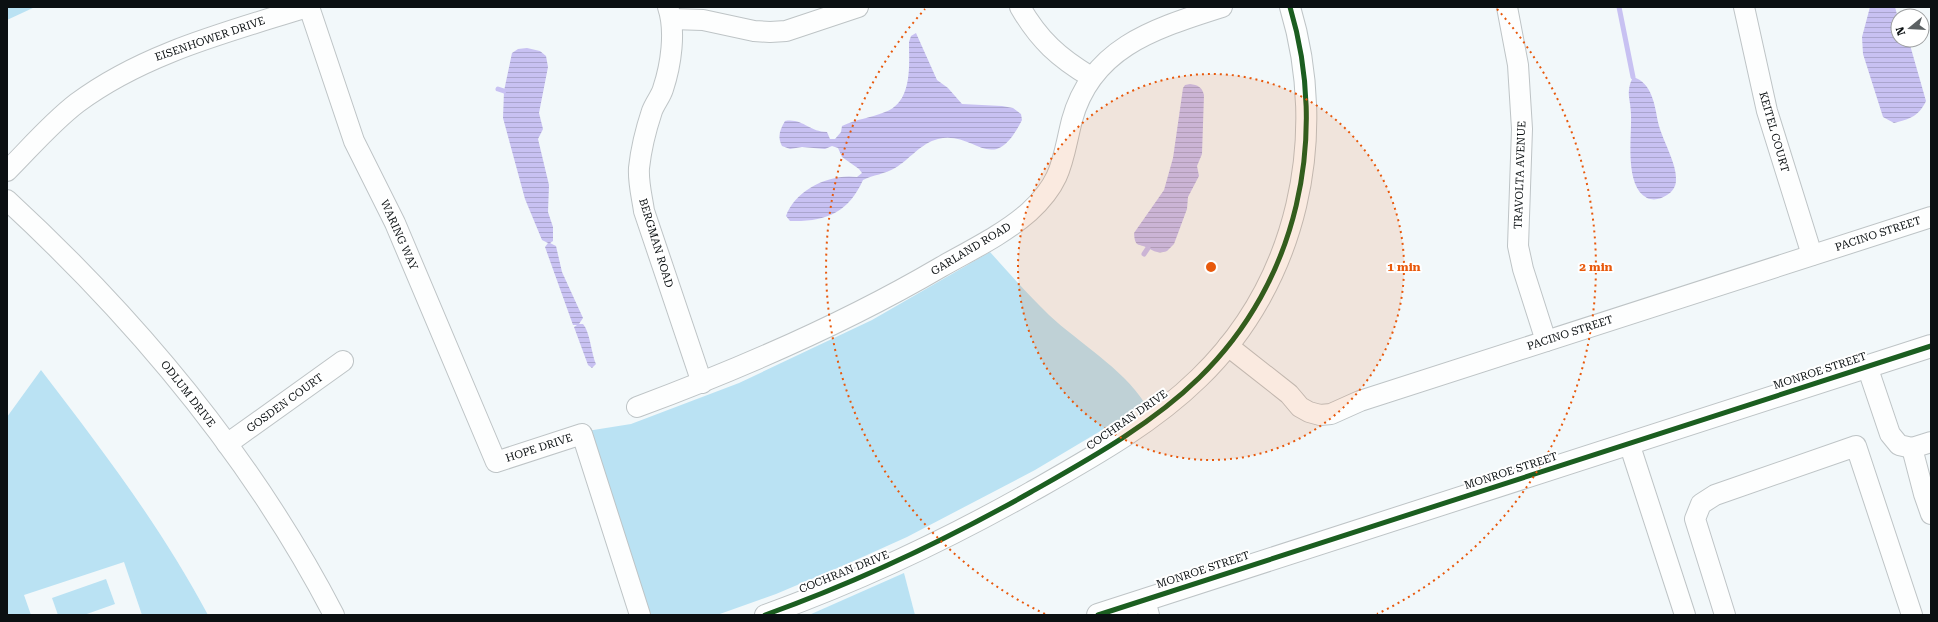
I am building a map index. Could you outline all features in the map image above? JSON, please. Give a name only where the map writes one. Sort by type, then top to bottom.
[{"type":"main road","name":"MONROE STREET","points":[[1098,615],[1147,607],[1629,443],[1931,346]]},
{"type":"street","name":"EISENHOWER DRIVE","points":[[7,171],[53,124],[77,104],[102,86],[130,70],[162,55],[308,7]]},
{"type":"street","name":"WARING WAY","points":[[308,7],[354,141],[395,223],[496,462]]},
{"type":"street","points":[[670,13],[754,31],[770,32],[786,31],[858,7]]},
{"type":"street","points":[[1020,7],[1041,38],[1058,55],[1091,77]]},
{"type":"street","name":"GARLAND ROAD","points":[[637,407],[702,383],[818,333],[887,298],[1015,223],[1043,198],[1062,168],[1073,119],[1091,77],[1127,45],[1147,33],[1222,7]]},
{"type":"street","name":"COCHRAN DRIVE","points":[[765,615],[900,560],[988,516],[1051,481],[1158,413],[1199,378],[1228,346],[1259,302],[1280,259],[1294,217],[1305,160],[1307,122],[1305,70],[1290,7]]},
{"type":"street","name":"TRAVOLTA AVENUE","points":[[1507,7],[1518,66],[1522,129],[1518,246],[1523,269],[1546,341]]},
{"type":"street","name":"KEITEL COURT","points":[[1744,7],[1767,111],[1812,255]]},
{"type":"street","name":"BERGMAN ROAD","points":[[670,13],[670,63],[663,90],[653,110],[645,137],[639,169],[640,189],[644,211],[702,383]]},
{"type":"street","name":"ODLUM DRIVE","points":[[7,200],[70,260],[117,308],[183,386],[227,444],[295,545],[334,615]]},
{"type":"street","name":"PACINO STREET","points":[[1228,346],[1289,394],[1300,407],[1309,412],[1320,415],[1331,414],[1360,401],[1931,216]]},
{"type":"street","name":"GOSDEN COURT","points":[[227,444],[343,361]]},
{"type":"street","points":[[1867,366],[1890,434],[1899,445],[1912,448],[1931,442]]},
{"type":"street","name":"HOPE DRIVE","points":[[496,462],[582,434],[640,615]]},
{"type":"street","points":[[1629,443],[1685,615]]},
{"type":"street","points":[[1720,614],[1695,519],[1701,504],[1715,495],[1856,446],[1912,615]]},
{"type":"street","points":[[1912,448],[1931,514]]},
{"type":"shaded area","points":[[7,7],[35,7],[7,20]]},
{"type":"shaded area","points":[[1870,7],[1895,7],[1890,8],[1890,48],[1911,48],[1926,101],[1920,110],[1913,116],[1894,123],[1883,117],[1863,54],[1862,37]]},
{"type":"shaded area","points":[[916,33],[937,80],[948,88],[962,104],[1002,106],[1013,108],[1021,114],[1022,120],[1011,137],[1002,147],[992,150],[951,138],[932,141],[895,168],[863,180],[857,191],[843,208],[825,217],[814,220],[790,221],[786,216],[797,198],[805,191],[825,181],[847,176],[857,177],[862,173],[859,169],[842,157],[838,148],[832,146],[825,149],[802,147],[790,149],[782,146],[780,133],[785,121],[797,121],[815,130],[827,132],[830,139],[835,139],[841,132],[842,126],[880,114],[894,107],[901,100],[908,82],[909,42],[911,36]]},
{"type":"shaded area","points":[[527,48],[540,51],[546,56],[548,67],[539,113],[543,129],[538,139],[549,185],[548,212],[553,227],[553,241],[550,243],[556,246],[562,272],[583,318],[579,324],[583,324],[589,337],[596,364],[592,368],[588,365],[574,327],[577,325],[573,325],[545,247],[548,243],[542,240],[525,199],[503,118],[504,91],[512,53],[518,49]]},
{"type":"shaded area","points":[[1633,77],[1644,84],[1652,95],[1660,129],[1676,173],[1676,183],[1673,189],[1662,198],[1647,198],[1640,192],[1635,183],[1632,172],[1629,87]]},
{"type":"shaded area","points":[[1190,84],[1199,87],[1204,95],[1202,154],[1197,166],[1199,176],[1188,197],[1187,209],[1174,244],[1167,251],[1157,252],[1136,243],[1134,233],[1164,190],[1173,158],[1183,88],[1185,85]]},
{"type":"shaded area","points":[[990,252],[1049,315],[1100,356],[1124,378],[1144,402],[1139,408],[1035,470],[907,537],[776,594],[717,615],[648,615],[587,431],[631,424],[739,383],[872,320]]},
{"type":"shaded area","points":[[41,370],[108,459],[150,519],[190,582],[208,615],[142,615],[124,562],[24,595],[31,615],[7,615],[7,417]]},
{"type":"shaded area","points":[[904,573],[915,615],[809,615]]},
{"type":"shaded area","points":[[106,579],[115,604],[84,615],[58,615],[52,598]]},
{"type":"waterway","points":[[1619,7],[1633,77]]},
{"type":"waterway","points":[[498,89],[504,91]]},
{"type":"waterway","points":[[1144,254],[1148,248]]},
{"type":"cycle path","points":[[765,615],[833,589],[901,559],[967,527],[1075,467],[1119,440],[1161,411],[1199,378],[1233,340],[1260,298],[1282,253],[1296,205],[1304,156],[1306,106],[1301,56],[1290,7]]},
{"type":"cycle path","points":[[1098,615],[1931,346]]}]
